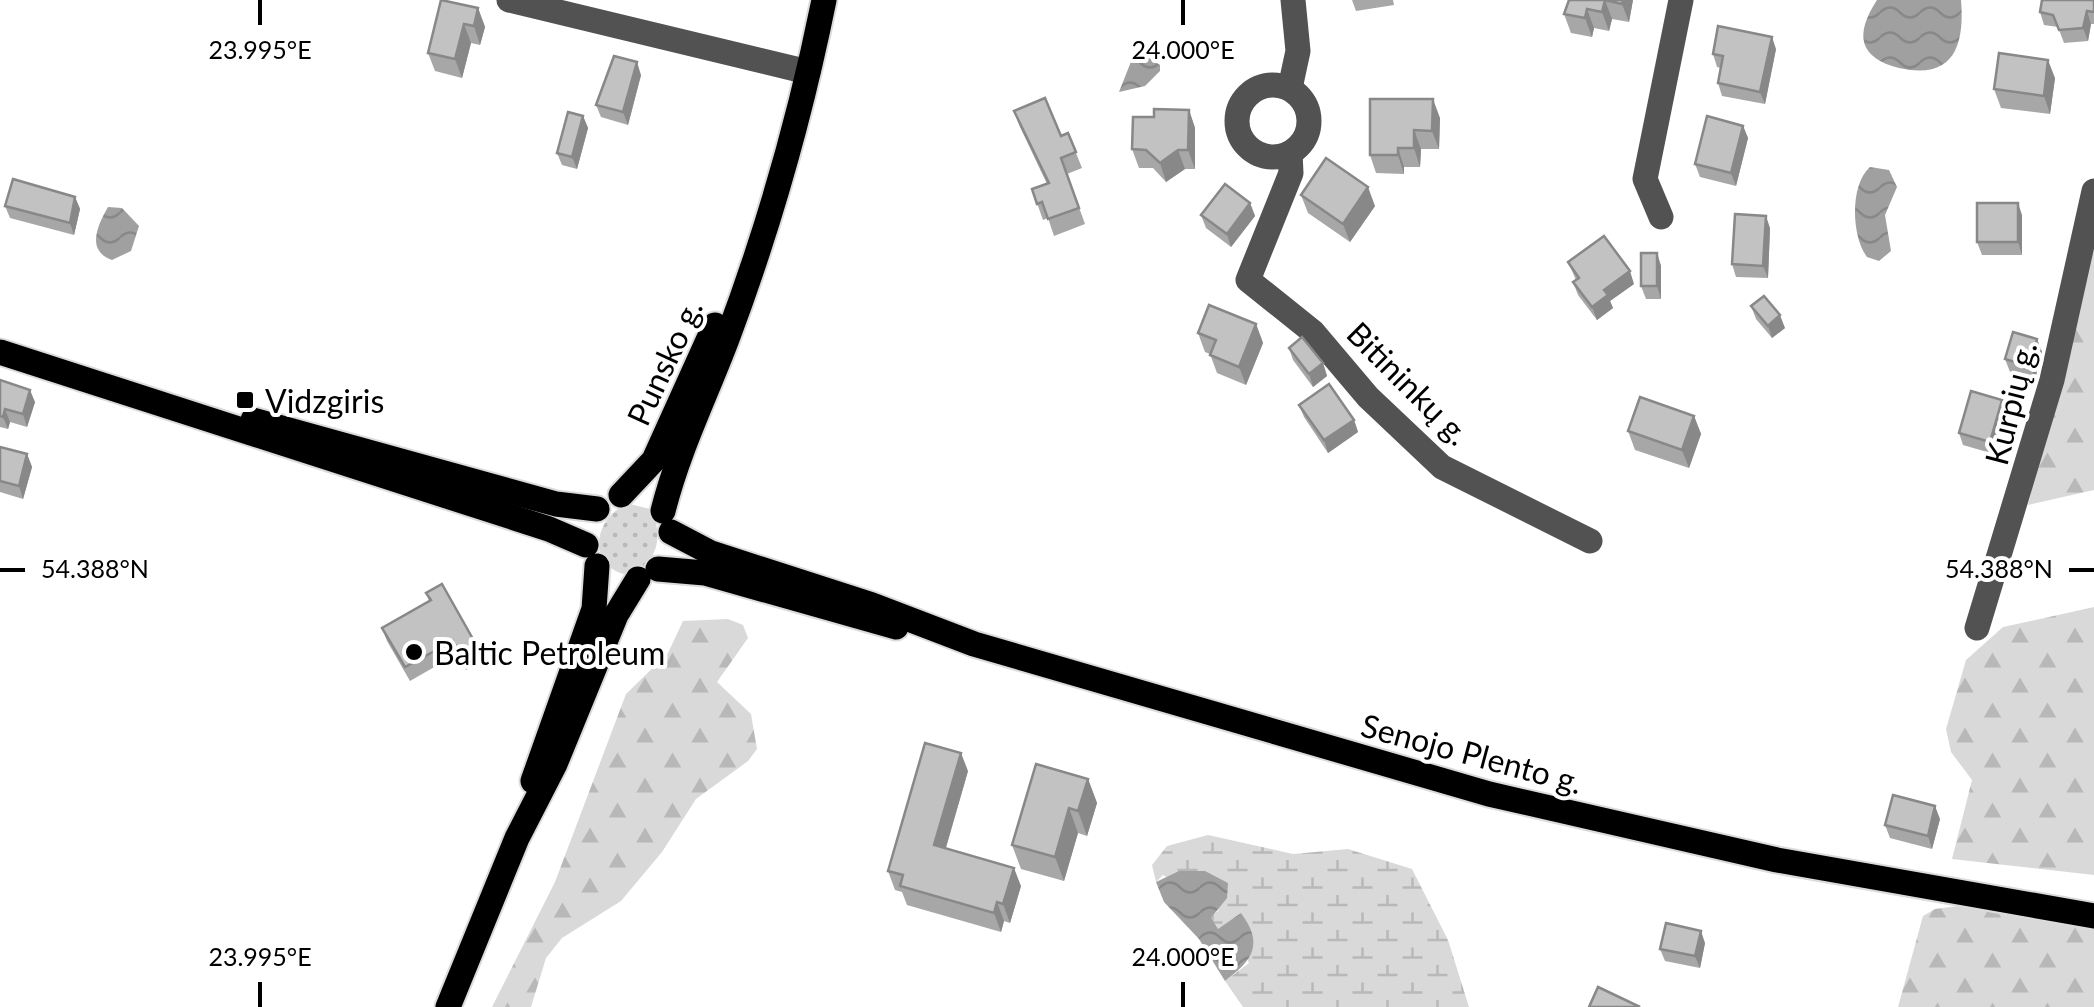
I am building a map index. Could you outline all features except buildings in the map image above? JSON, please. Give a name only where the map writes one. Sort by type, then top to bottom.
[{"type":"main road","name":"Punsko g.","points":[[667,522],[674,468],[728,337],[789,149],[824,0]]},
{"type":"main road","name":"Punsko g.","points":[[621,495],[654,460],[755,250]]},
{"type":"main road","points":[[0,352],[170,404],[250,436],[548,529],[623,580],[648,574]]},
{"type":"main road","points":[[170,404],[240,416],[556,504],[596,509]]},
{"type":"main road","points":[[448,1007],[517,838],[556,764],[616,615],[666,558],[667,522],[637,495],[621,495],[596,509],[589,520],[594,608],[539,758],[517,838]]},
{"type":"main road","name":"Senojo Plento g.","points":[[667,522],[711,553],[872,605],[974,644]]},
{"type":"main road","name":"Senojo Plento g.","points":[[648,574],[704,574],[863,620],[974,644],[1489,794],[1777,860],[2094,916]]},
{"type":"street","points":[[509,0],[808,72]]},
{"type":"street","points":[[1290,88],[1298,51],[1293,0]]},
{"type":"street","points":[[1661,217],[1645,179],[1681,0]]},
{"type":"street","points":[[1257,88],[1290,88],[1306,104],[1310,115],[1306,138],[1290,153],[1267,157],[1247,146],[1237,115],[1257,88]]},
{"type":"street","name":"Bitininkų g.","points":[[1290,153],[1291,173],[1248,280],[1313,332],[1368,397],[1442,467],[1590,540]]},
{"type":"street","name":"Kurpių g.","points":[[1978,628],[2052,380],[2094,191]]},
{"type":"green space","points":[[2094,240],[2094,490],[2028,505]]},
{"type":"green space","points":[[630,504],[650,509],[657,540],[643,566],[623,574],[603,559],[600,538],[610,517]]},
{"type":"green space","points":[[2094,607],[2094,875],[1952,859],[1972,780],[1951,752],[1946,729],[1966,660],[2003,627]]},
{"type":"green space","points":[[728,619],[743,625],[748,638],[717,682],[751,714],[757,749],[748,761],[696,799],[662,852],[621,901],[562,938],[546,958],[531,1007],[492,1007],[555,882],[626,694],[668,653],[683,621]]},
{"type":"green space","points":[[1208,835],[1293,854],[1348,849],[1412,869],[1448,940],[1469,1007],[1243,1007],[1225,981],[1249,963],[1231,923],[1218,930],[1210,918],[1219,910],[1163,875],[1156,882],[1152,865],[1167,846]]},
{"type":"green space","points":[[1958,906],[2094,930],[2094,1007],[1898,1007],[1923,916],[1935,909]]},
{"type":"water","points":[[1877,0],[1961,0],[1960,33],[1951,56],[1932,69],[1917,70],[1899,68],[1875,58],[1864,43],[1863,34]]},
{"type":"water","points":[[1141,53],[1160,65],[1160,71],[1145,86],[1119,92],[1134,54]]},
{"type":"water","points":[[1870,167],[1889,170],[1897,187],[1885,215],[1891,251],[1879,261],[1867,257],[1856,224],[1856,197]]},
{"type":"water","points":[[108,207],[122,208],[139,226],[131,251],[112,260],[96,244]]},
{"type":"water","points":[[1179,871],[1205,871],[1228,883],[1227,898],[1211,918],[1218,929],[1241,913],[1248,924],[1252,951],[1243,966],[1225,981],[1199,939],[1164,902],[1156,882]]},
{"type":"place","name":"Vidzgiris","points":[[245,400]]},
{"type":"place","name":"Baltic Petroleum","points":[[414,652]]}]
